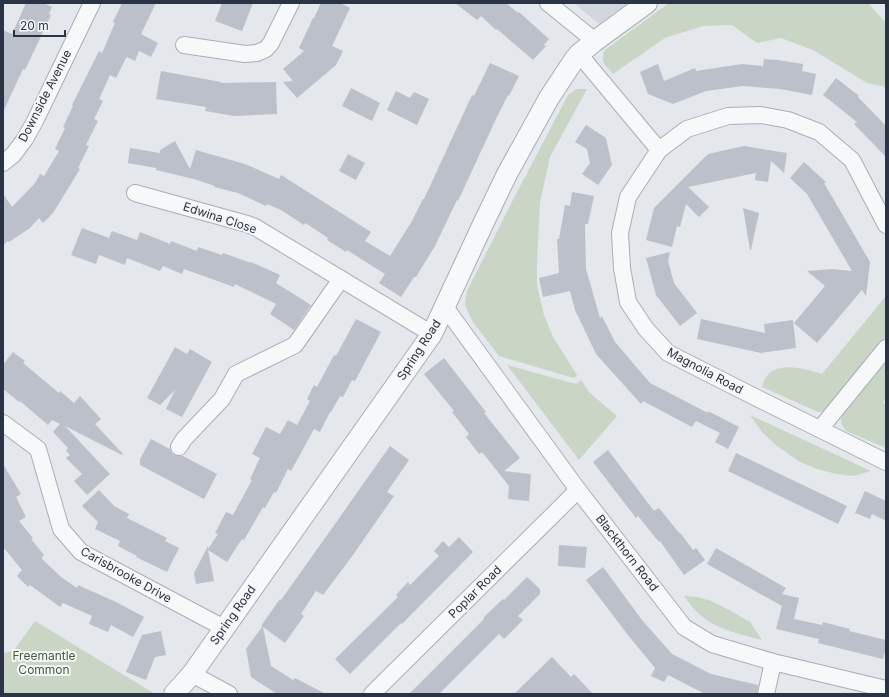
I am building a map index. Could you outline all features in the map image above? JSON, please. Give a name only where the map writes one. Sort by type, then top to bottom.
[{"type":"street","name":"Downside Avenue","points":[[3,163],[13,155],[25,139],[92,3]]},
{"type":"street","points":[[184,45],[245,54],[257,53],[266,49],[271,43],[291,3]]},
{"type":"street","points":[[548,3],[595,41]]},
{"type":"street","name":"Spring Road","points":[[174,694],[192,674],[432,334],[507,174],[549,98],[574,60],[595,41],[647,3]]},
{"type":"street","points":[[580,54],[659,150]]},
{"type":"street","name":"Magnolia Road","points":[[886,224],[852,160],[819,132],[788,120],[761,115],[728,116],[687,129],[659,150],[628,197],[620,233],[622,268],[628,302],[646,329],[668,353],[886,462]]},
{"type":"street","name":"Edwina Close","points":[[135,193],[240,222],[255,228],[432,334]]},
{"type":"street","points":[[179,448],[184,439],[222,399],[236,374],[296,345],[341,279]]},
{"type":"street","name":"Blackthorn Road","points":[[445,307],[578,490],[684,627],[712,644],[773,662],[886,689]]},
{"type":"street","points":[[820,429],[886,348]]},
{"type":"street","name":"Carisbrooke Drive","points":[[3,423],[38,449],[61,529],[81,552],[224,628]]},
{"type":"street","name":"Poplar Road","points":[[372,694],[578,490]]},
{"type":"street","points":[[766,694],[773,662]]},
{"type":"street","points":[[192,674],[229,694]]},
{"type":"shaded area","points":[[574,3],[628,3],[599,24]]},
{"type":"green space","points":[[669,3],[868,3],[886,23],[886,87],[867,83],[813,50],[781,38],[757,43],[732,25],[703,26],[665,38],[613,74],[603,61],[603,54],[605,50]]},
{"type":"green space","points":[[577,89],[587,89],[550,157],[540,202],[537,264],[537,286],[544,315],[553,337],[577,375],[574,378],[499,356],[473,322],[465,304],[467,291],[515,196],[568,95]]},
{"type":"green space","points":[[886,296],[886,336],[823,412],[818,412],[762,387],[766,378],[772,372],[787,367],[805,369],[822,374]]},
{"type":"green space","points":[[886,359],[886,398],[883,402],[886,407],[886,448],[846,431],[841,423],[841,416]]},
{"type":"green space","points":[[507,365],[576,384],[581,380],[590,393],[617,416],[579,460]]},
{"type":"green space","points":[[750,415],[871,471],[854,476],[837,474],[817,469],[800,462],[777,446],[762,432]]},
{"type":"green space","points":[[684,596],[697,597],[711,601],[731,611],[750,622],[762,640],[745,636],[712,623],[696,611]]},
{"type":"green space","name":"Freemantle Common","points":[[35,621],[155,694],[3,694],[3,654],[14,650]]},
{"type":"building","points":[[26,3],[43,3],[52,7],[49,14],[51,15],[3,112],[3,30],[12,34]]},
{"type":"building","points":[[122,3],[156,3],[141,34],[158,43],[151,57],[139,51],[135,61],[127,57],[126,58],[116,78],[110,75],[99,99],[103,101],[94,119],[98,121],[86,145],[89,146],[78,168],[80,169],[53,213],[43,223],[39,218],[30,228],[3,245],[3,194],[12,207],[35,183],[40,174],[44,176],[59,151],[55,149],[65,128],[63,127],[73,106],[72,105],[99,51],[102,53],[115,23],[113,22]]},
{"type":"building","points":[[222,3],[253,3],[242,31],[215,21]]},
{"type":"building","points":[[321,3],[340,3],[350,8],[332,46],[343,51],[336,65],[297,98],[283,82],[293,81],[283,69],[304,51],[299,48]]},
{"type":"building","points":[[455,3],[506,3],[518,13],[519,12],[549,39],[544,45],[546,46],[533,60],[481,16],[477,20]]},
{"type":"building","points":[[764,59],[803,64],[802,71],[816,74],[812,95],[780,89],[743,86],[706,91],[673,104],[648,94],[640,72],[658,64],[664,81],[695,68],[696,71],[742,64],[763,66]]},
{"type":"building","points":[[490,63],[519,76],[495,121],[458,201],[457,200],[435,246],[416,277],[414,277],[401,297],[379,283],[385,274],[347,250],[346,252],[305,223],[304,225],[281,210],[267,204],[266,206],[238,193],[214,187],[215,186],[194,179],[156,170],[156,168],[128,163],[130,148],[160,153],[160,150],[175,141],[190,169],[196,150],[245,164],[279,179],[281,175],[371,232],[365,241],[390,256],[424,199],[472,95],[474,96]]},
{"type":"building","points":[[161,71],[221,83],[276,82],[277,114],[234,116],[205,111],[206,107],[156,99]]},
{"type":"building","points":[[836,78],[859,96],[858,97],[886,126],[886,157],[854,124],[857,122],[823,95]]},
{"type":"building","points":[[351,88],[380,103],[372,121],[342,106]]},
{"type":"building","points":[[396,91],[410,98],[414,92],[429,99],[417,125],[387,110]]},
{"type":"building","points":[[586,125],[606,138],[612,165],[598,185],[582,174],[590,163],[587,149],[575,142]]},
{"type":"building","points":[[744,146],[787,153],[784,173],[771,161],[768,182],[755,180],[756,173],[688,187],[709,207],[699,217],[686,204],[680,227],[677,226],[672,247],[646,240],[654,208],[708,154]]},
{"type":"building","points":[[348,154],[365,163],[356,180],[339,171]]},
{"type":"building","points":[[804,162],[826,182],[824,183],[870,262],[866,296],[862,290],[817,343],[794,323],[825,286],[807,271],[832,269],[852,271],[807,194],[790,178]]},
{"type":"building","points":[[572,192],[594,196],[588,224],[585,224],[586,269],[600,318],[602,316],[615,342],[650,383],[739,427],[728,449],[715,442],[720,433],[696,421],[692,427],[643,401],[641,404],[596,354],[575,310],[570,291],[543,297],[539,278],[559,273],[557,239],[559,239],[565,205],[570,206]]},
{"type":"building","points":[[743,208],[759,213],[751,250],[750,250]]},
{"type":"building","points":[[82,228],[109,238],[112,231],[137,240],[140,232],[170,244],[171,241],[197,251],[198,247],[251,262],[280,275],[276,283],[311,305],[294,330],[270,314],[276,304],[235,284],[234,287],[184,269],[182,274],[163,266],[160,271],[127,258],[125,265],[99,255],[96,264],[71,255]]},
{"type":"building","points":[[670,252],[668,261],[674,283],[697,313],[680,326],[656,295],[646,258]]},
{"type":"building","points":[[356,319],[381,332],[355,381],[352,380],[343,397],[340,396],[320,432],[314,429],[291,471],[288,469],[276,493],[274,492],[265,508],[263,507],[244,540],[242,539],[227,562],[208,550],[214,581],[196,584],[194,573],[208,546],[208,549],[218,534],[215,533],[226,512],[233,515],[252,480],[250,479],[260,458],[252,454],[266,427],[280,434],[288,420],[297,425],[310,401],[307,399],[314,385],[317,387]]},
{"type":"building","points":[[701,319],[765,333],[764,324],[793,320],[796,348],[761,353],[697,339]]},
{"type":"building","points":[[175,347],[187,354],[190,349],[212,362],[182,417],[166,409],[175,390],[160,405],[147,398]]},
{"type":"building","points":[[13,352],[25,361],[23,363],[59,393],[60,391],[74,403],[80,396],[101,419],[95,424],[123,454],[122,455],[65,426],[110,474],[87,495],[74,481],[82,474],[66,458],[70,455],[66,451],[68,448],[53,432],[60,424],[52,420],[48,425],[20,401],[19,402],[3,389],[3,365]]},
{"type":"building","points":[[444,358],[486,412],[484,413],[520,458],[504,471],[531,474],[529,501],[508,499],[509,486],[482,452],[479,454],[466,437],[469,434],[452,412],[454,411],[424,374]]},
{"type":"building","points":[[151,439],[170,449],[174,455],[183,456],[217,474],[204,499],[140,465],[140,459]]},
{"type":"building","points":[[390,446],[409,460],[387,492],[394,496],[353,555],[323,595],[316,591],[301,614],[304,616],[285,643],[263,627],[271,666],[293,680],[295,678],[326,694],[277,694],[251,677],[246,649]]},
{"type":"building","points":[[608,450],[654,511],[659,508],[693,550],[696,548],[705,560],[684,575],[660,541],[659,542],[638,516],[636,518],[593,462]]},
{"type":"building","points":[[736,453],[847,506],[838,524],[728,471]]},
{"type":"building","points":[[3,464],[21,494],[16,497],[26,517],[19,521],[33,538],[31,539],[44,555],[41,558],[61,577],[77,588],[78,585],[116,602],[144,617],[133,637],[111,625],[108,632],[89,624],[92,616],[63,603],[60,607],[30,585],[28,587],[17,576],[22,570],[3,547]]},
{"type":"building","points":[[99,490],[114,506],[129,514],[127,518],[167,538],[165,541],[179,548],[167,572],[136,557],[137,556],[118,546],[120,541],[95,529],[98,522],[82,506]]},
{"type":"building","points":[[865,491],[886,501],[886,521],[872,514],[870,519],[855,513]]},
{"type":"building","points":[[459,537],[473,552],[350,674],[335,659],[398,597],[396,595],[408,582],[410,585],[439,556],[434,551],[443,541],[449,547]]},
{"type":"building","points":[[559,545],[587,547],[585,568],[558,566]]},
{"type":"building","points":[[716,548],[786,588],[782,594],[799,598],[794,619],[822,625],[823,622],[850,629],[849,631],[886,640],[886,648],[883,659],[818,643],[819,639],[776,629],[782,606],[707,564]]},
{"type":"building","points":[[603,567],[642,620],[672,654],[711,674],[758,685],[757,694],[705,694],[668,675],[664,682],[651,676],[655,668],[586,580]]},
{"type":"building","points":[[527,577],[540,589],[540,594],[518,616],[523,620],[504,639],[499,634],[439,694],[409,694],[484,619],[483,618]]},
{"type":"building","points":[[161,631],[166,655],[155,657],[146,680],[126,672],[142,635]]},
{"type":"building","points":[[552,657],[571,677],[574,674],[593,694],[514,694]]}]
